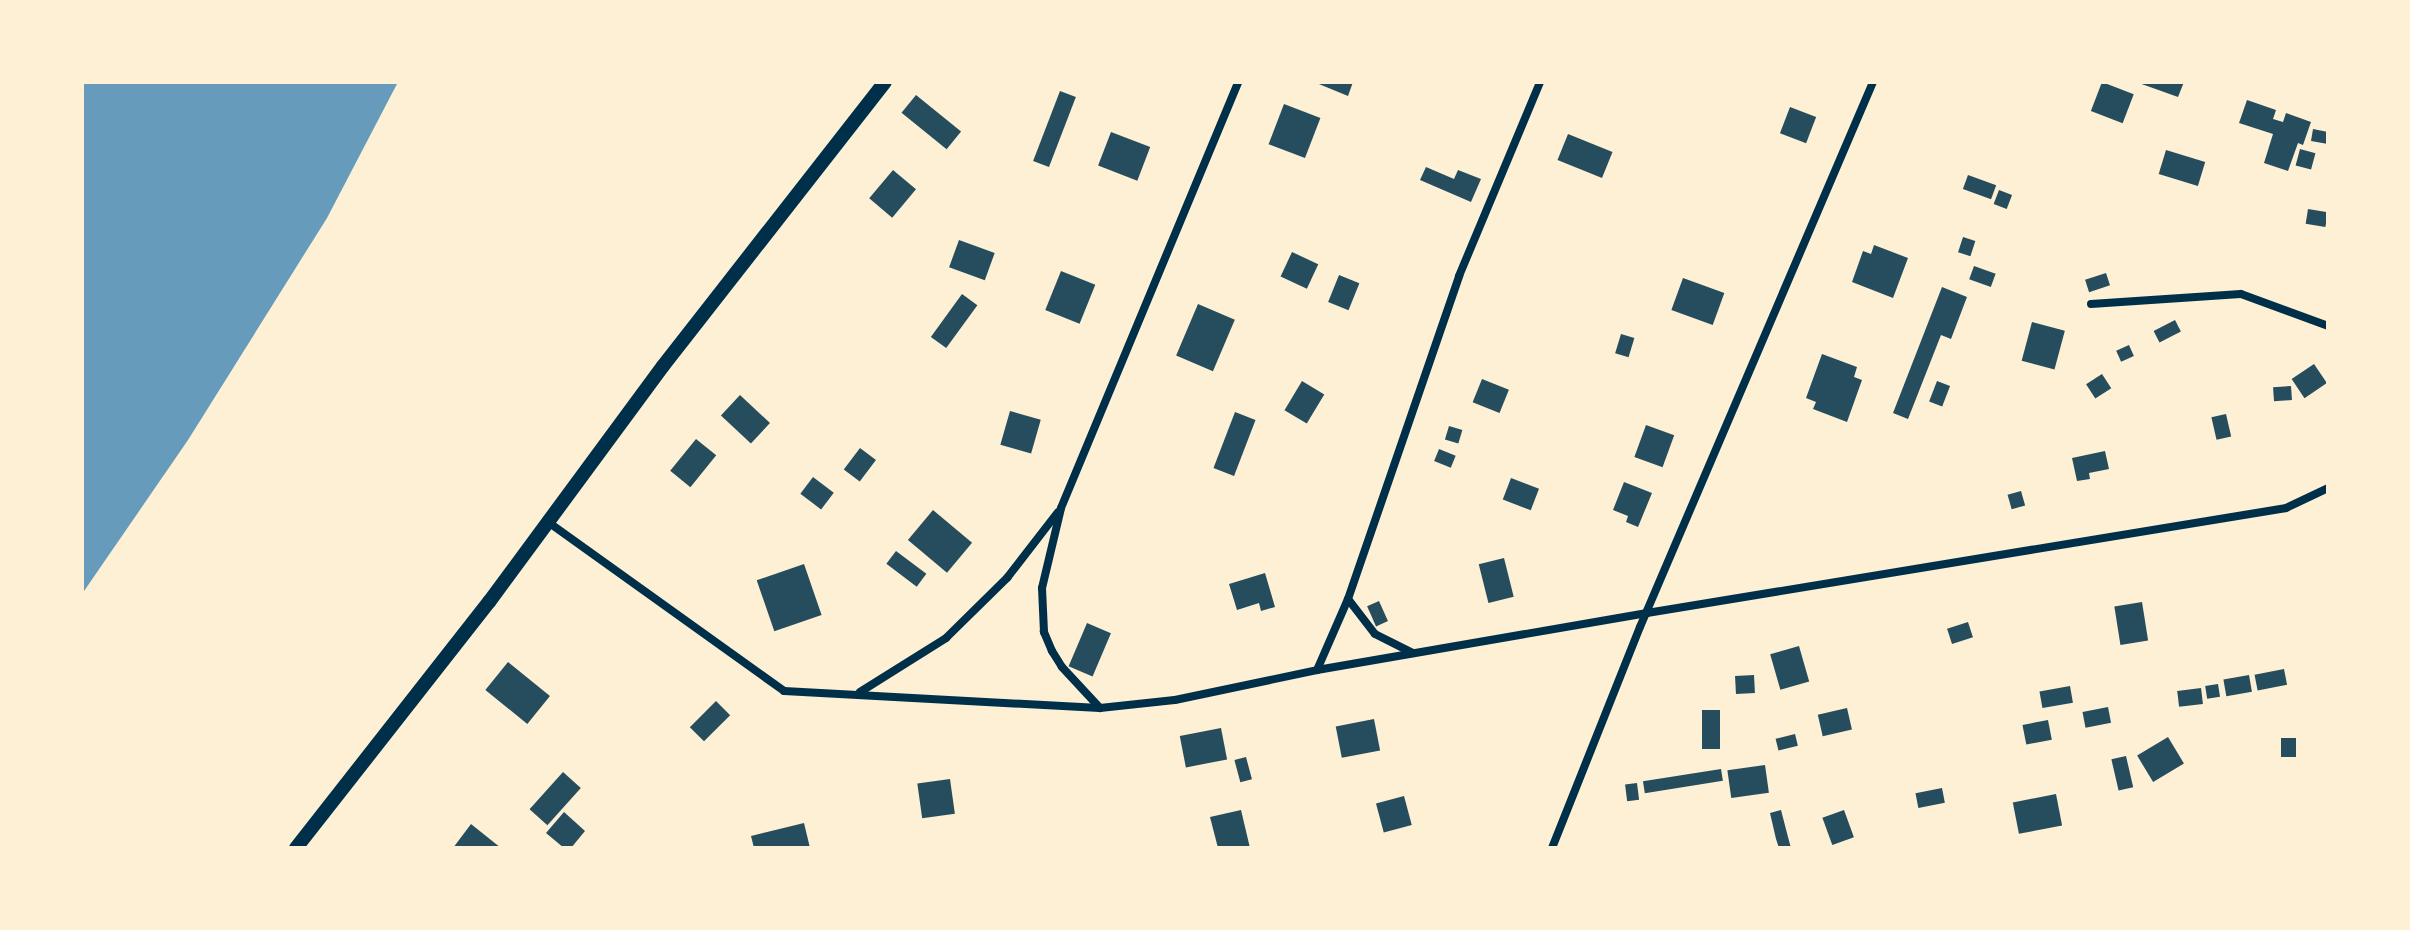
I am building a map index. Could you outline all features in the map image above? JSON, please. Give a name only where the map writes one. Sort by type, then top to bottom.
[{"type":"street","points":[[296,848],[548,522],[663,366],[885,82]]},
{"type":"street","points":[[1100,708],[1062,667],[1044,632],[1042,588],[1061,508],[1238,82]]},
{"type":"street","points":[[1317,670],[1348,599],[1459,276],[1540,82]]},
{"type":"street","points":[[1552,848],[1647,613],[1873,82]]},
{"type":"street","points":[[2091,304],[2241,294],[2328,326]]},
{"type":"street","points":[[548,522],[784,691],[1100,708],[1175,700],[1414,653],[2286,508],[2328,488]]},
{"type":"street","points":[[858,693],[946,638],[1007,578],[1061,508]]},
{"type":"street","points":[[1348,599],[1375,634],[1414,653]]},
{"type":"water","points":[[82,82],[398,82],[327,218],[188,440],[82,594]]},
{"type":"building","points":[[1314,82],[1353,82],[1348,96]]},
{"type":"building","points":[[2102,82],[2134,94],[2123,123],[2091,111]]},
{"type":"building","points":[[2136,82],[2184,82],[2178,97]]},
{"type":"building","points":[[1060,91],[1076,97],[1049,167],[1033,161]]},
{"type":"building","points":[[916,95],[961,132],[947,149],[902,113]]},
{"type":"building","points":[[2247,100],[2276,110],[2273,119],[2283,122],[2286,113],[2311,122],[2303,145],[2298,143],[2288,171],[2264,163],[2273,134],[2239,123]]},
{"type":"building","points":[[1284,104],[1320,118],[1305,158],[1269,144]]},
{"type":"building","points":[[1790,107],[1816,117],[1806,143],[1780,133]]},
{"type":"building","points":[[2313,129],[2328,132],[2328,144],[2311,141]]},
{"type":"building","points":[[1111,132],[1150,147],[1137,181],[1098,166]]},
{"type":"building","points":[[1568,134],[1613,152],[1602,178],[1558,160]]},
{"type":"building","points":[[2300,149],[2315,153],[2311,170],[2296,165]]},
{"type":"building","points":[[2166,150],[2205,162],[2198,186],[2159,174]]},
{"type":"building","points":[[1426,167],[1454,179],[1458,170],[1481,179],[1471,202],[1420,180]]},
{"type":"building","points":[[893,170],[916,189],[892,218],[869,198]]},
{"type":"building","points":[[1968,175],[1996,185],[1991,199],[1963,189]]},
{"type":"building","points":[[1999,190],[2012,195],[2007,209],[1994,204]]},
{"type":"building","points":[[2308,209],[2328,212],[2325,227],[2306,224]]},
{"type":"building","points":[[1963,237],[1975,241],[1970,256],[1958,252]]},
{"type":"building","points":[[959,240],[995,253],[985,280],[949,267]]},
{"type":"building","points":[[1874,245],[1908,258],[1893,298],[1852,282],[1863,251],[1871,254]]},
{"type":"building","points":[[1292,252],[1318,264],[1307,289],[1281,276]]},
{"type":"building","points":[[1974,266],[1996,274],[1991,287],[1969,279]]},
{"type":"building","points":[[1061,271],[1095,285],[1080,324],[1045,310]]},
{"type":"building","points":[[2106,273],[2110,285],[2089,292],[2085,280]]},
{"type":"building","points":[[1339,275],[1359,283],[1349,310],[1328,302]]},
{"type":"building","points":[[1683,278],[1724,293],[1713,325],[1671,310]]},
{"type":"building","points":[[1942,287],[1967,297],[1951,339],[1941,335],[1908,419],[1893,413]]},
{"type":"building","points":[[962,294],[977,305],[946,348],[931,337]]},
{"type":"building","points":[[1198,304],[1235,320],[1213,371],[1176,356]]},
{"type":"building","points":[[2175,320],[2181,332],[2160,342],[2154,331]]},
{"type":"building","points":[[2032,322],[2065,331],[2054,369],[2022,361]]},
{"type":"building","points":[[1621,334],[1634,338],[1629,357],[1615,353]]},
{"type":"building","points":[[2129,345],[2134,356],[2121,362],[2116,351]]},
{"type":"building","points":[[1822,354],[1857,367],[1854,377],[1862,380],[1847,422],[1813,409],[1816,402],[1806,398]]},
{"type":"building","points":[[2314,364],[2327,383],[2304,398],[2292,379]]},
{"type":"building","points":[[2102,374],[2111,388],[2095,399],[2086,384]]},
{"type":"building","points":[[1482,379],[1509,390],[1500,413],[1473,402]]},
{"type":"building","points":[[1302,381],[1324,394],[1307,424],[1284,410]]},
{"type":"building","points":[[1937,381],[1950,386],[1942,407],[1929,402]]},
{"type":"building","points":[[2291,386],[2292,400],[2274,401],[2273,387]]},
{"type":"building","points":[[740,395],[770,423],[751,443],[721,415]]},
{"type":"building","points":[[1010,411],[1041,420],[1031,453],[1000,445]]},
{"type":"building","points":[[1235,412],[1256,420],[1234,476],[1213,468]]},
{"type":"building","points":[[2226,414],[2231,436],[2217,440],[2211,417]]},
{"type":"building","points":[[1646,425],[1674,435],[1663,467],[1634,457]]},
{"type":"building","points":[[1449,426],[1462,430],[1458,443],[1445,439]]},
{"type":"building","points":[[696,439],[716,455],[690,487],[670,471]]},
{"type":"building","points":[[860,448],[876,460],[860,482],[844,470]]},
{"type":"building","points":[[1439,449],[1456,456],[1451,468],[1434,461]]},
{"type":"building","points":[[2105,451],[2109,469],[2089,473],[2090,479],[2077,481],[2072,458]]},
{"type":"building","points":[[813,477],[834,493],[821,509],[800,494]]},
{"type":"building","points":[[1511,478],[1539,489],[1531,510],[1503,499]]},
{"type":"building","points":[[1624,482],[1652,493],[1638,527],[1626,522],[1628,516],[1613,510]]},
{"type":"building","points":[[2021,491],[2025,505],[2012,509],[2008,495]]},
{"type":"building","points":[[933,510],[972,543],[947,573],[908,540]]},
{"type":"building","points":[[896,551],[926,574],[917,587],[886,564]]},
{"type":"building","points":[[1504,558],[1514,597],[1488,603],[1479,564]]},
{"type":"building","points":[[804,564],[822,615],[774,631],[757,580]]},
{"type":"building","points":[[1265,573],[1275,607],[1261,611],[1259,603],[1237,610],[1229,584]]},
{"type":"building","points":[[1379,601],[1388,621],[1376,626],[1367,606]]},
{"type":"building","points":[[2142,602],[2148,641],[2120,645],[2114,606]]},
{"type":"building","points":[[1968,622],[1973,637],[1952,644],[1947,629]]},
{"type":"building","points":[[1087,623],[1111,633],[1093,676],[1069,666]]},
{"type":"building","points":[[1799,646],[1809,682],[1780,690],[1770,654]]},
{"type":"building","points":[[508,662],[550,696],[527,724],[485,690]]},
{"type":"building","points":[[2284,669],[2287,685],[2258,690],[2255,675]]},
{"type":"building","points":[[1754,675],[1755,693],[1736,694],[1735,676]]},
{"type":"building","points":[[2249,675],[2252,692],[2226,696],[2223,680]]},
{"type":"building","points":[[2218,684],[2220,697],[2207,699],[2205,686]]},
{"type":"building","points":[[2070,686],[2073,703],[2042,708],[2039,691]]},
{"type":"building","points":[[2201,688],[2203,704],[2179,707],[2177,691]]},
{"type":"building","points":[[716,701],[730,715],[704,741],[690,727]]},
{"type":"building","points":[[2108,707],[2111,723],[2086,728],[2082,712]]},
{"type":"building","points":[[1847,708],[1852,729],[1823,736],[1818,715]]},
{"type":"building","points":[[1702,710],[1720,710],[1720,749],[1702,749]]},
{"type":"building","points":[[1374,719],[1380,750],[1342,758],[1336,726]]},
{"type":"building","points":[[2048,720],[2052,740],[2026,745],[2022,725]]},
{"type":"building","points":[[1221,728],[1227,759],[1186,767],[1180,736]]},
{"type":"building","points":[[1795,734],[1798,746],[1778,750],[1776,739]]},
{"type":"building","points":[[2168,737],[2184,764],[2153,782],[2137,756]]},
{"type":"building","points":[[2281,738],[2296,738],[2296,757],[2281,757]]},
{"type":"building","points":[[2126,756],[2133,787],[2119,791],[2111,759]]},
{"type":"building","points":[[1246,757],[1252,779],[1240,782],[1234,760]]},
{"type":"building","points":[[1765,765],[1769,793],[1731,798],[1727,770]]},
{"type":"building","points":[[1721,769],[1723,781],[1645,793],[1643,781]]},
{"type":"building","points":[[563,772],[581,788],[547,825],[530,809]]},
{"type":"building","points":[[950,779],[955,814],[922,818],[917,784]]},
{"type":"building","points":[[1637,783],[1639,800],[1627,801],[1625,784]]},
{"type":"building","points":[[1942,788],[1945,803],[1918,808],[1915,793]]},
{"type":"building","points":[[2056,794],[2062,825],[2019,834],[2013,802]]},
{"type":"building","points":[[1404,796],[1412,825],[1384,832],[1376,804]]},
{"type":"building","points":[[1241,810],[1250,848],[1218,848],[1210,817]]},
{"type":"building","points":[[1781,810],[1791,848],[1779,848],[1776,839],[1770,813]]},
{"type":"building","points":[[1844,810],[1854,837],[1832,845],[1822,818]]},
{"type":"building","points":[[564,812],[585,831],[571,848],[564,848],[546,833]]},
{"type":"building","points":[[804,823],[810,848],[754,848],[751,836]]},
{"type":"building","points":[[471,824],[501,848],[453,848]]}]
